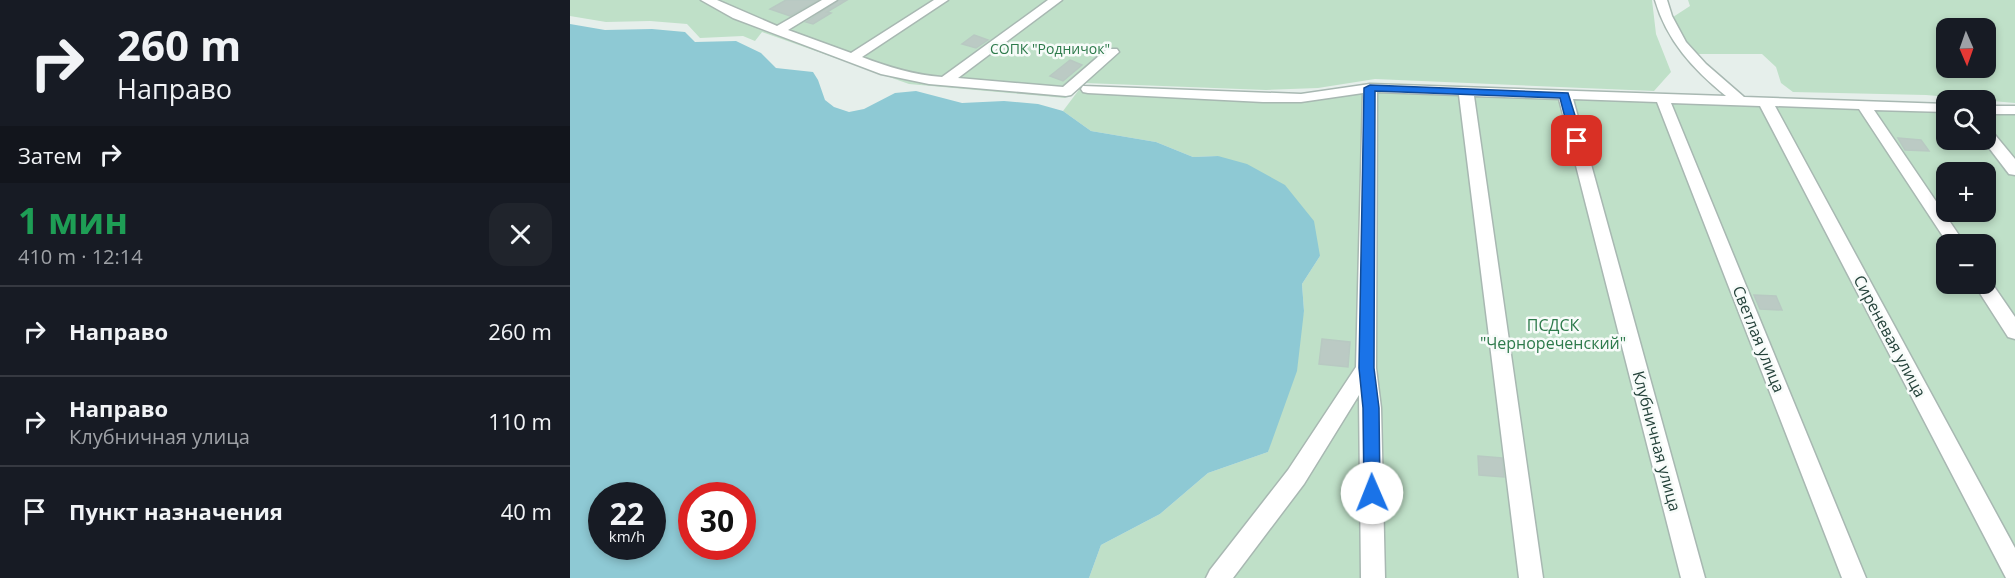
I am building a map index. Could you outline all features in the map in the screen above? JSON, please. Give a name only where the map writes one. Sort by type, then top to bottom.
[{"type":"street","points":[[777,30],[831,0]]},
{"type":"street","points":[[852,58],[942,0]]},
{"type":"street","points":[[947,80],[1056,0]]},
{"type":"street","points":[[1661,0],[1668,24],[1675,37],[1706,74],[1738,99]]},
{"type":"street","points":[[711,1],[777,30],[886,71],[929,80],[1066,92],[1112,52]]},
{"type":"street","points":[[1370,88],[1366,368],[1371,408],[1373,578]]},
{"type":"street","points":[[1088,89],[1301,98],[1370,88],[1664,100],[1738,99],[1765,102],[1936,108]]},
{"type":"street","points":[[1466,91],[1531,578]]},
{"type":"street","name":"Клубничная улица","points":[[1564,95],[1693,578]]},
{"type":"street","name":"Светлая улица","points":[[1664,100],[1854,578]]},
{"type":"street","name":"Сиреневая улица","points":[[1765,102],[2015,571]]},
{"type":"street","points":[[1863,105],[1950,234]]},
{"type":"street","points":[[1996,110],[2015,111]]},
{"type":"street","points":[[1996,146],[2015,170]]},
{"type":"street","points":[[1990,294],[2015,332]]},
{"type":"street","points":[[1218,578],[1296,477],[1366,368]]},
{"type":"green space","name":"ПСДСК \"Чернореченский\"","points":[[570,0],[1652,0],[1656,34],[1671,72],[1654,91],[1375,79],[1318,88],[1266,90],[1085,83],[1084,85],[1287,95],[1369,84],[1936,104],[1936,150],[1996,150],[1996,106],[2015,107],[2015,578],[1089,578],[1101,545],[1160,514],[1208,473],[1268,452],[1304,311],[1302,284],[1320,256],[1218,156],[1193,157],[1156,142],[1091,131],[1063,111],[1081,87],[1065,98],[909,84],[762,32],[755,41],[743,36],[700,38],[687,24],[650,21],[606,22],[570,16]]},
{"type":"green space","points":[[1688,0],[2015,0],[2015,103],[1996,101],[1996,90],[1936,90],[1936,96],[1793,92],[1781,83],[1776,67],[1762,54],[1699,54],[1689,49],[1670,19],[1690,6]]},
{"type":"water","points":[[570,24],[605,30],[652,29],[685,32],[695,42],[736,41],[761,53],[776,68],[813,72],[825,100],[834,107],[849,112],[864,109],[895,93],[916,91],[962,103],[1004,101],[1038,104],[1063,111],[1091,131],[1156,142],[1193,157],[1218,156],[1247,164],[1285,185],[1314,221],[1320,256],[1302,284],[1304,311],[1297,371],[1268,452],[1208,473],[1160,514],[1101,545],[1089,578],[570,578]]},
{"type":"building","points":[[786,0],[818,0],[790,16],[770,9]]},
{"type":"building","points":[[839,0],[847,0],[813,24],[806,22]]},
{"type":"building","points":[[974,35],[988,40],[976,48],[962,44]]},
{"type":"building","points":[[1070,60],[1082,65],[1063,81],[1050,76]]},
{"type":"building","points":[[1898,138],[1921,140],[1929,151],[1905,150]]},
{"type":"building","points":[[1754,295],[1776,296],[1782,310],[1760,309]]},
{"type":"building","points":[[1322,339],[1350,342],[1348,367],[1319,364]]},
{"type":"building","points":[[1478,456],[1502,458],[1504,477],[1479,475]]},
{"type":"route","points":[[1372,493],[1371,408],[1366,368],[1370,88],[1564,95],[1577,141]]},
{"type":"park label","name":"СОПК \"Родничок\"","points":[[1050,48]]}]
